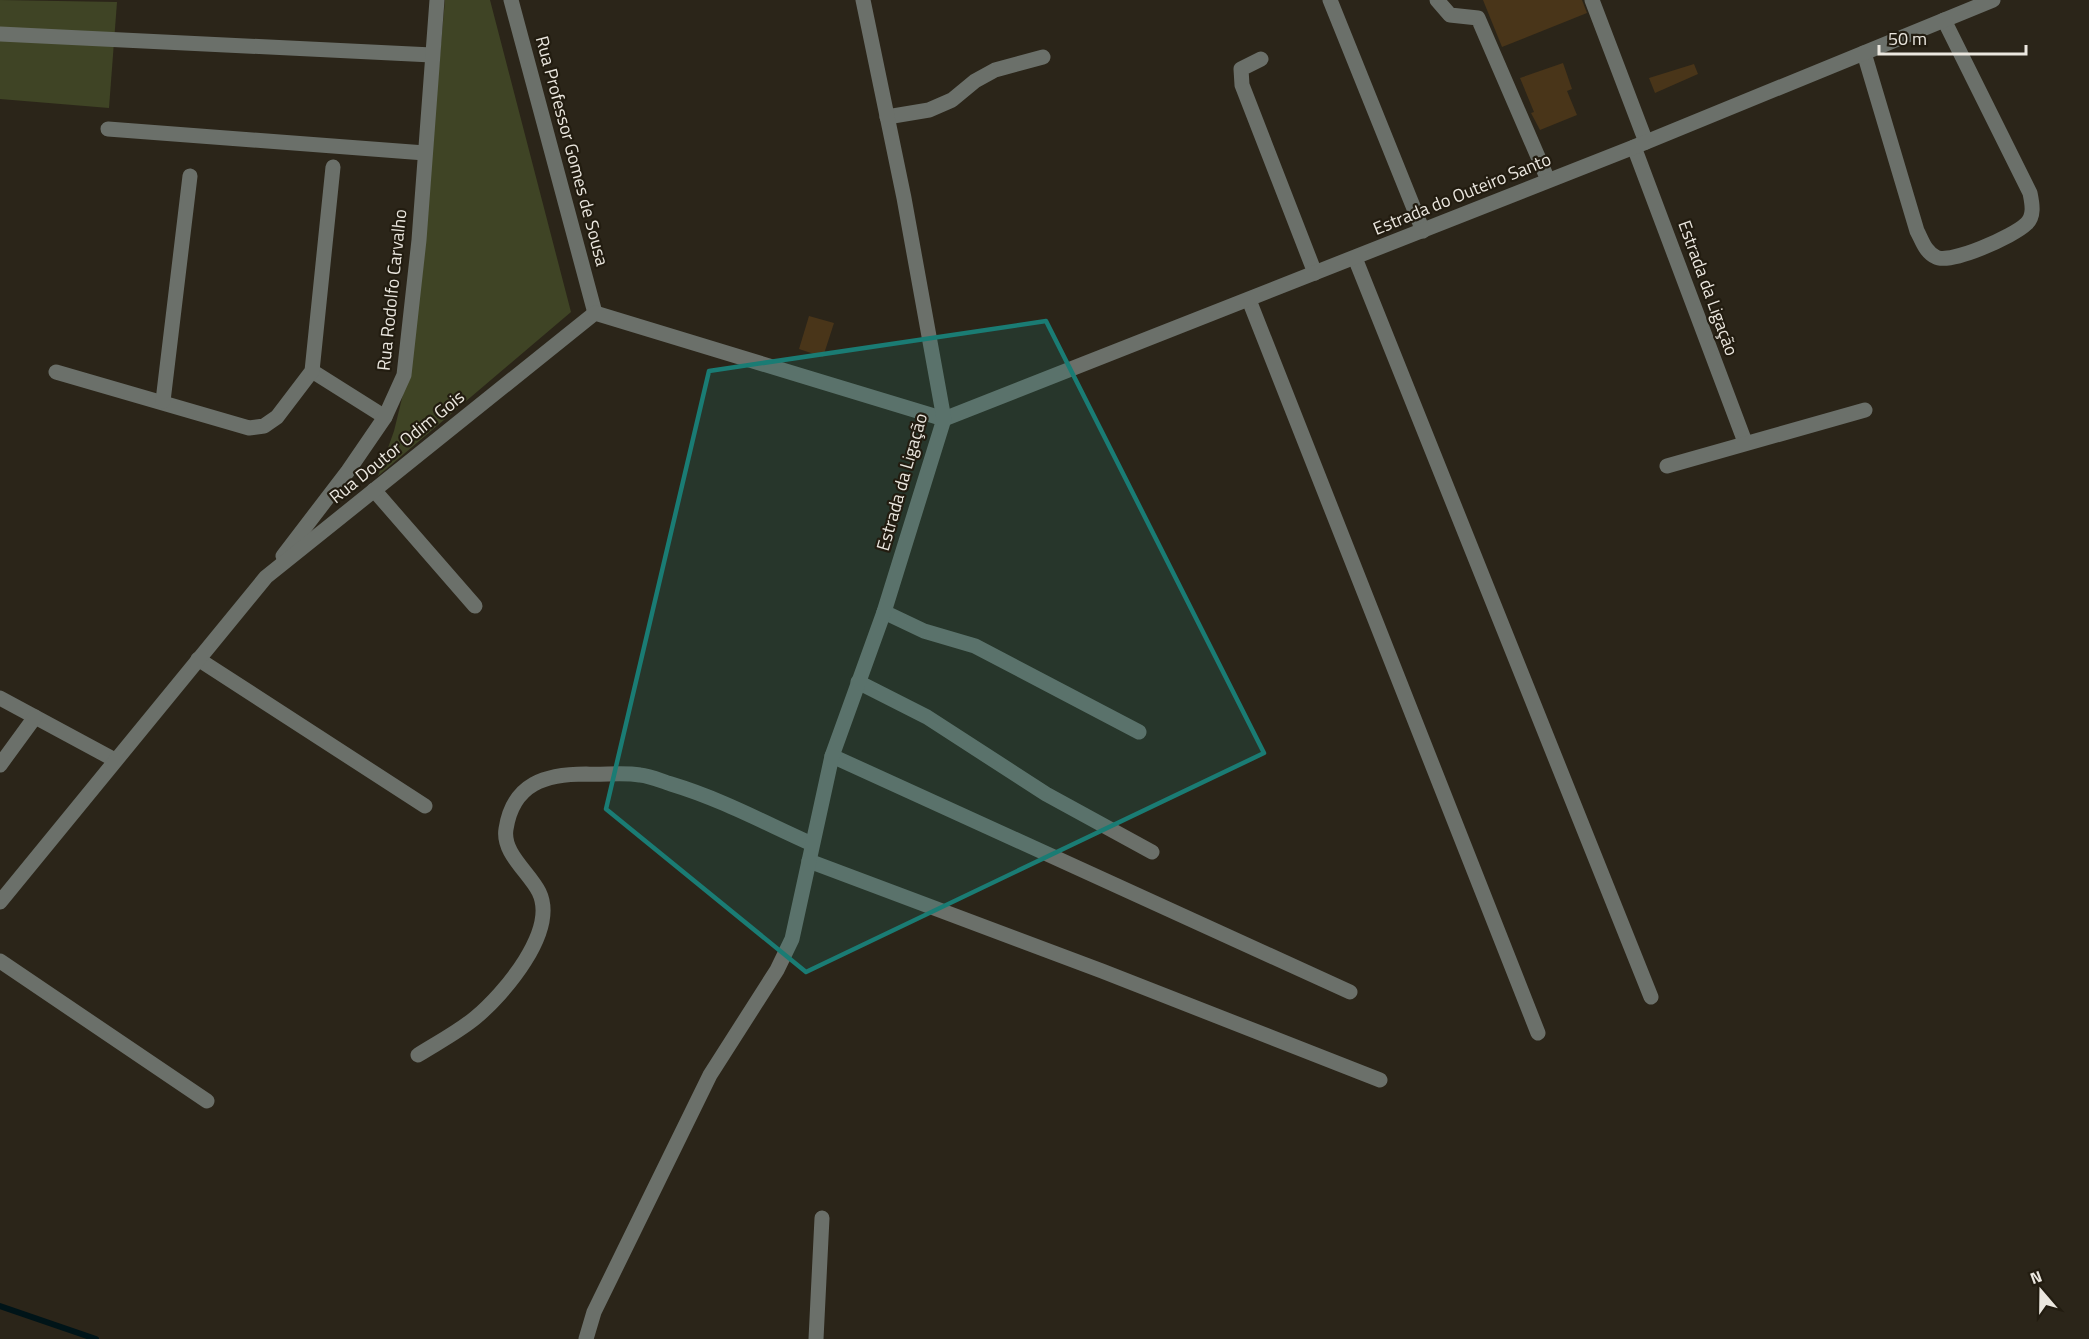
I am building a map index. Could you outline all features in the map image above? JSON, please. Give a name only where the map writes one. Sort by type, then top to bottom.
[{"type":"street","name":"Rua Rodolfo Carvalho","points":[[266,577],[348,471],[385,417],[404,375],[437,0]]},
{"type":"street","name":"Rua Professor Gomes de Sousa","points":[[511,0],[595,313]]},
{"type":"street","name":"Estrada da Ligação","points":[[586,1339],[594,1312],[710,1075],[777,970],[792,939],[832,756],[884,612],[944,419],[863,0]]},
{"type":"street","points":[[1330,0],[1423,231]]},
{"type":"street","points":[[1437,0],[1450,15],[1478,18],[1548,180]]},
{"type":"street","name":"Estrada da Ligação","points":[[1592,0],[1640,145],[1745,442]]},
{"type":"street","name":"Estrada do Outeiro Santo","points":[[944,419],[1640,145],[1993,0]]},
{"type":"street","points":[[1864,53],[1917,231],[1927,251],[1937,258],[1951,260],[2028,223],[2033,209],[2030,193],[1944,20]]},
{"type":"street","points":[[0,34],[432,55]]},
{"type":"street","points":[[887,117],[929,110],[952,100],[975,81],[995,70],[1043,57]]},
{"type":"street","points":[[1261,59],[1241,69],[1242,85],[1315,273]]},
{"type":"street","points":[[108,129],[424,153]]},
{"type":"street","points":[[56,372],[162,400],[249,428],[264,426],[277,417],[312,371],[333,167]]},
{"type":"street","points":[[162,400],[190,176]]},
{"type":"street","points":[[1355,258],[1651,997]]},
{"type":"street","points":[[1249,300],[1538,1033]]},
{"type":"street","points":[[595,313],[944,419]]},
{"type":"street","name":"Rua Doutor Odim Gois","points":[[0,902],[266,577],[595,313]]},
{"type":"street","points":[[312,371],[385,417]]},
{"type":"street","points":[[1667,466],[1745,442],[1865,410]]},
{"type":"street","points":[[374,490],[475,606]]},
{"type":"street","points":[[884,612],[924,631],[975,646],[1139,732]]},
{"type":"street","points":[[198,659],[425,806]]},
{"type":"street","points":[[858,682],[927,717],[1046,794],[1152,852]]},
{"type":"street","points":[[0,698],[115,760]]},
{"type":"street","points":[[0,765],[35,717]]},
{"type":"street","points":[[832,756],[1350,992]]},
{"type":"street","points":[[418,1055],[475,1018],[503,990],[524,962],[539,931],[545,911],[539,892],[511,851],[505,831],[512,807],[526,789],[540,779],[558,774],[641,775],[704,794],[812,844]]},
{"type":"street","points":[[808,861],[1102,971],[1380,1080]]},
{"type":"street","points":[[0,961],[207,1101]]},
{"type":"street","points":[[816,1339],[822,1218]]},
{"type":"highlighted area","points":[[1046,321],[1264,753],[806,972],[606,809],[709,371]]},
{"type":"green space","points":[[0,0],[117,2],[109,108],[0,99]]},
{"type":"green space","points":[[445,0],[490,0],[571,312],[378,476],[394,431],[413,353]]},
{"type":"building","points":[[1483,0],[1582,0],[1587,13],[1502,47]]},
{"type":"building","points":[[1563,63],[1572,89],[1567,91],[1577,115],[1540,130],[1531,113],[1534,112],[1520,78]]},
{"type":"building","points":[[1694,64],[1698,74],[1655,93],[1649,78]]},
{"type":"building","points":[[809,316],[834,323],[823,357],[799,349]]},
{"type":"waterway","points":[[0,1306],[96,1339]]}]
